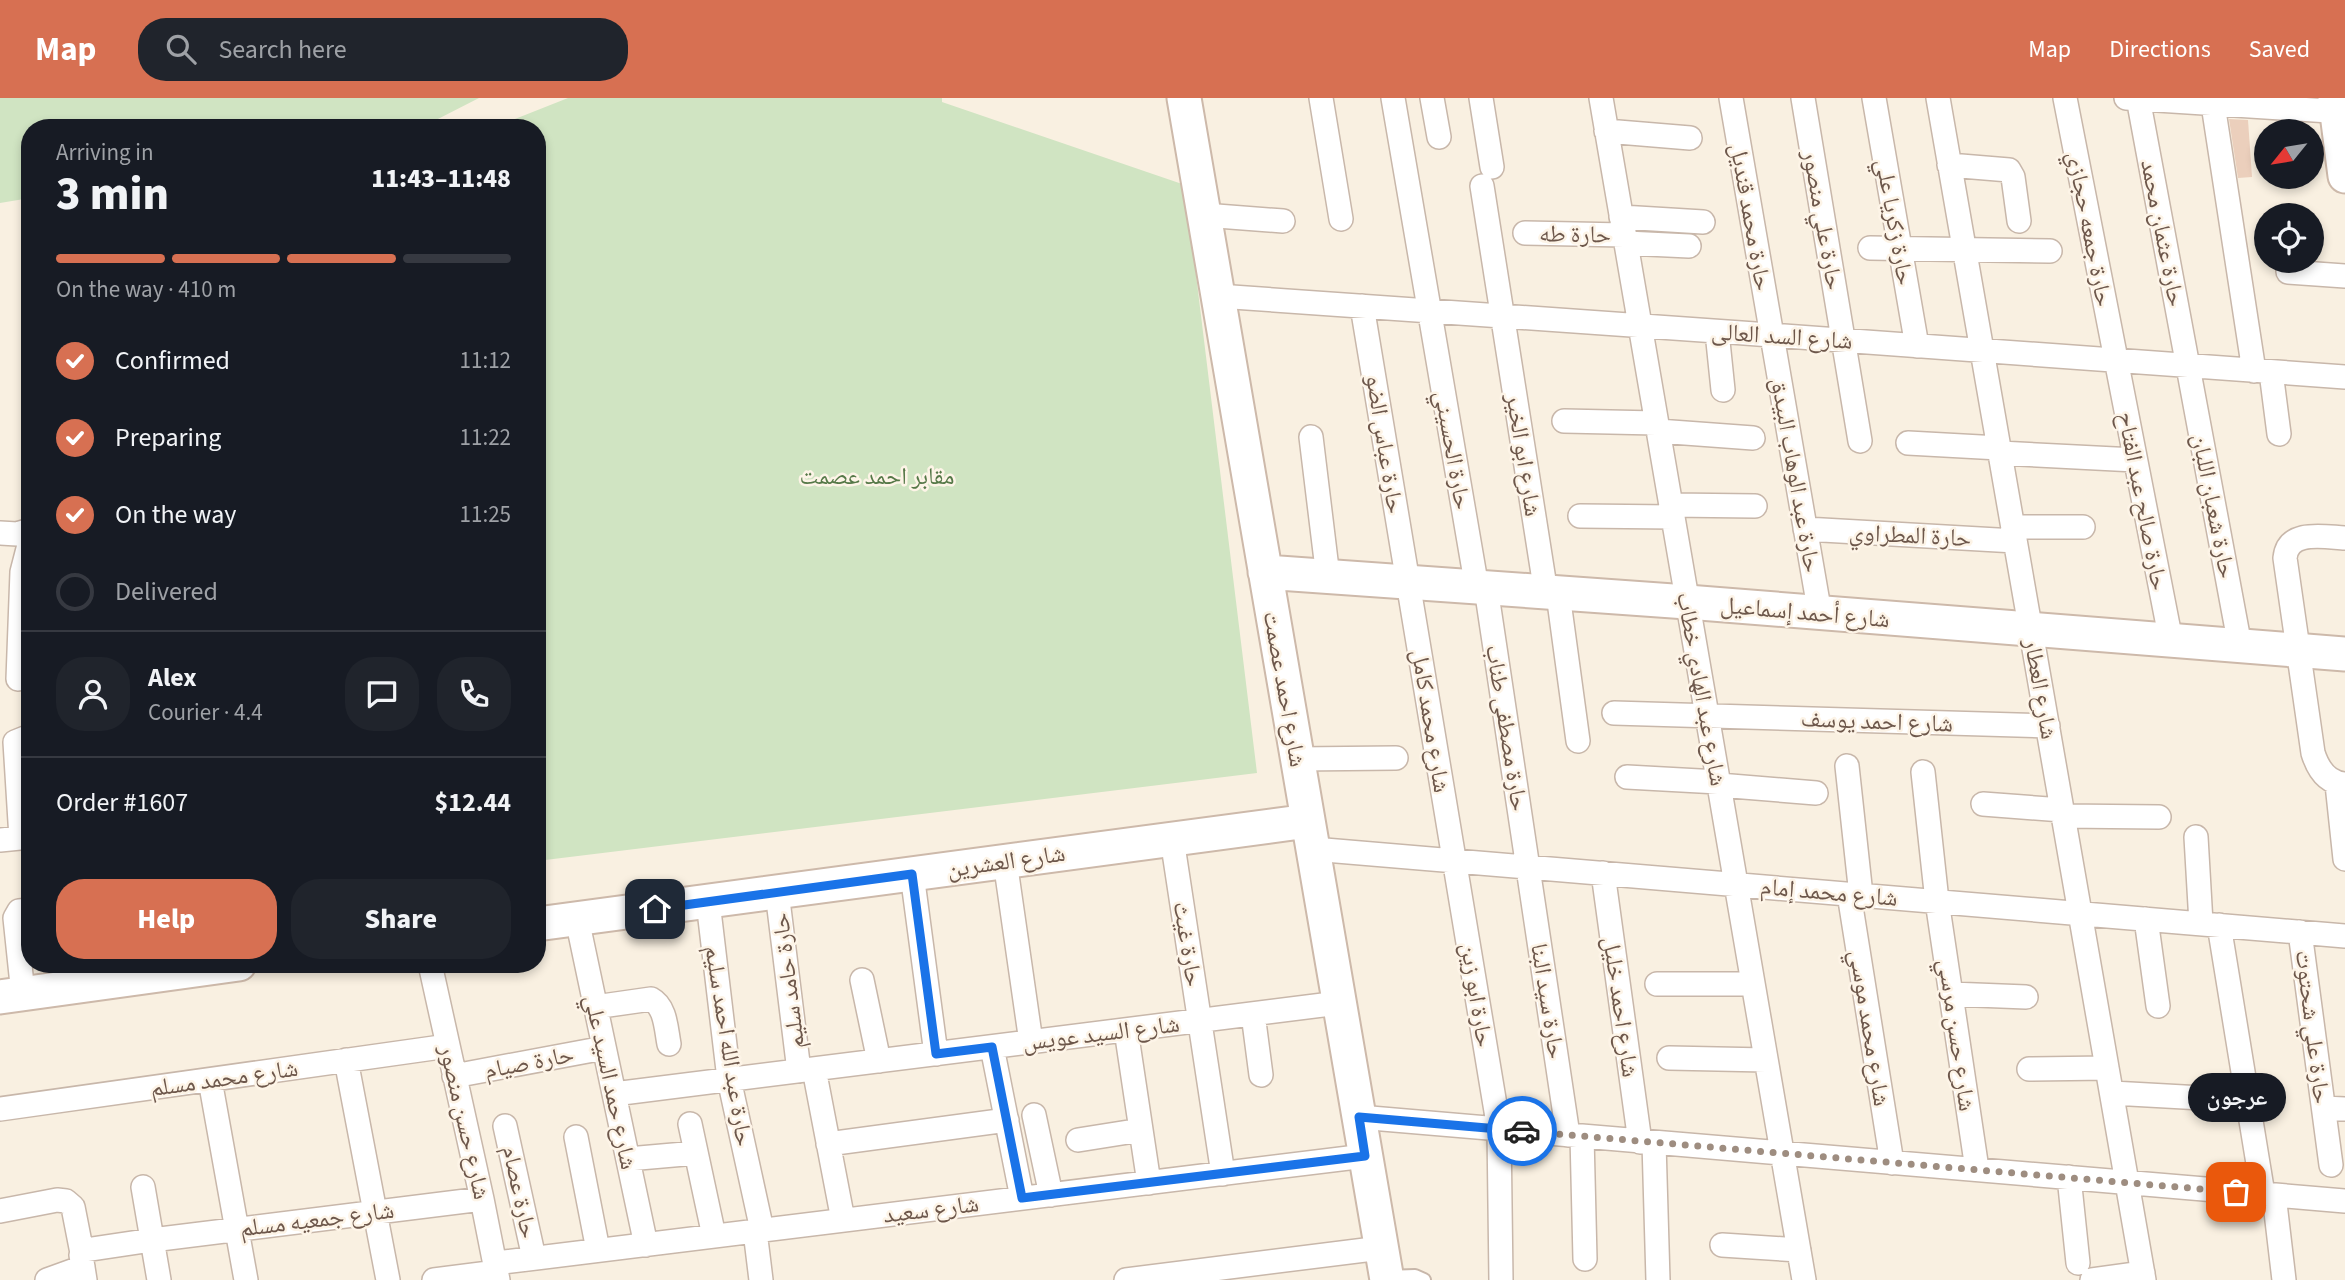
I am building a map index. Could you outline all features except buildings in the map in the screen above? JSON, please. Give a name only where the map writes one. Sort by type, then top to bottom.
[{"type":"main road","name":"شارع احمد عصمت","points":[[1184,98],[1385,1268]]},
{"type":"main road","points":[[2339,107],[2345,176]]},
{"type":"main road","name":"شارع أحمد إسماعيل","points":[[1265,572],[2345,654]]},
{"type":"main road","name":"شارع العشرين","points":[[546,924],[1172,839],[1310,835]]},
{"type":"main road","points":[[11,996],[170,973]]},
{"type":"street","points":[[1321,98],[1341,219]]},
{"type":"street","name":"حارة الحسيني","points":[[1393,98],[1429,312],[1481,588]]},
{"type":"street","points":[[1433,98],[1439,137]]},
{"type":"street","name":"شارع ابو الخير","points":[[1481,98],[1503,317],[1578,741]]},
{"type":"street","name":"شارع عبد الهادي خطاب","points":[[1601,98],[1804,1280]]},
{"type":"street","name":"حارة محمد قنديل","points":[[1731,98],[1772,337]]},
{"type":"street","name":"حارة علي منصور","points":[[1802,98],[1860,441]]},
{"type":"street","name":"حارة زكريا علي","points":[[1874,98],[1917,346]]},
{"type":"street","name":"شارع العطار","points":[[1938,98],[2144,1276]]},
{"type":"street","name":"حارة جمعه حجازي","points":[[2065,98],[2116,361]]},
{"type":"street","points":[[2126,98],[2339,107]]},
{"type":"street","name":"حارة عثمان محمد","points":[[2138,98],[2188,366]]},
{"type":"street","points":[[2212,100],[2263,371],[2279,434]]},
{"type":"street","points":[[1606,131],[1690,138]]},
{"type":"street","points":[[1950,165],[2006,169],[2011,172],[2019,221]]},
{"type":"street","points":[[1204,215],[1283,221]]},
{"type":"street","points":[[1624,232],[1703,222]]},
{"type":"street","points":[[1624,232],[1689,246]]},
{"type":"street","name":"حارة طه","points":[[1525,233],[1624,232]]},
{"type":"street","points":[[1870,248],[2050,251]]},
{"type":"street","points":[[2302,273],[2345,276]]},
{"type":"street","name":"شارع السد العالى","points":[[1218,296],[2345,377]]},
{"type":"street","name":"حارة عباس الضو","points":[[1362,306],[1408,582]]},
{"type":"street","points":[[1717,332],[1723,390]]},
{"type":"street","name":"حارة عبد الوهاب البيدق","points":[[1772,337],[1820,614]]},
{"type":"street","name":"حارة صالح عبد الفتاح","points":[[2116,361],[2171,641]]},
{"type":"street","name":"حارة شعبان اللبان","points":[[2188,366],[2240,646]]},
{"type":"street","points":[[1564,421],[1657,427],[1753,438]]},
{"type":"street","points":[[1311,437],[1328,577]]},
{"type":"street","points":[[1908,443],[2135,460]]},
{"type":"street","points":[[1580,516],[1755,506]]},
{"type":"street","name":"حارة المطراوي","points":[[1805,529],[2014,534],[2083,527]]},
{"type":"street","points":[[0,533],[21,533]]},
{"type":"street","points":[[2345,538],[2298,538],[2286,552],[2297,650],[2316,761],[2324,775],[2341,784],[2345,859]]},
{"type":"street","name":"شارع محمد كامل","points":[[1408,582],[1454,860]]},
{"type":"street","name":"حارة مصطفى طناب","points":[[1481,588],[1528,867]]},
{"type":"street","points":[[18,680],[21,599]]},
{"type":"street","name":"شارع احمد يوسف","points":[[1614,713],[2048,726]]},
{"type":"street","points":[[15,741],[17,838]]},
{"type":"street","points":[[1297,759],[1396,758]]},
{"type":"street","name":"شارع محمد موسي","points":[[1847,766],[1855,894],[1892,1163]]},
{"type":"street","name":"شارع حسن مرسي","points":[[1923,772],[1937,901],[1977,1170]]},
{"type":"street","points":[[1626,777],[1816,793]]},
{"type":"street","points":[[1983,804],[2063,813],[2158,817]]},
{"type":"street","name":"شارع محمد إمام","points":[[1310,835],[1454,860],[2345,936]]},
{"type":"street","points":[[2196,837],[2210,924],[2284,1280]]},
{"type":"street","name":"حارة غيث","points":[[1172,839],[1223,1174]]},
{"type":"street","name":"حارة ابو زين","points":[[1454,860],[1499,1129],[1501,1280]]},
{"type":"street","points":[[1005,861],[1031,1042]]},
{"type":"street","name":"حارة سيد البنا","points":[[1528,867],[1575,1136],[1585,1259]]},
{"type":"street","name":"شارع احمد خليل","points":[[1603,873],[1647,1142],[1658,1280]]},
{"type":"street","points":[[912,874],[936,1054]]},
{"type":"street","name":"حارة حامد سليم","points":[[777,892],[806,1070],[828,1144],[843,1220]]},
{"type":"street","name":"حارة عبد الله احمد سليم","points":[[708,902],[729,1079],[759,1231],[761,1280]]},
{"type":"street","points":[[11,996],[15,918],[21,911]]},
{"type":"street","name":"شارع حمد السيد علي","points":[[577,919],[646,1245]]},
{"type":"street","points":[[2146,919],[2158,1006]]},
{"type":"street","name":"حارة علي شحتوت","points":[[2300,932],[2334,1109],[2331,1165]]},
{"type":"street","name":"شارع حسن منصور","points":[[432,973],[497,1272]]},
{"type":"street","points":[[862,980],[879,1061]]},
{"type":"street","points":[[1657,984],[1753,984]]},
{"type":"street","points":[[1951,994],[2026,997]]},
{"type":"street","points":[[595,1007],[651,999],[656,1001],[662,1009],[669,1044]]},
{"type":"street","name":"شارع السيد عويس","points":[[614,1094],[1339,1003]]},
{"type":"street","points":[[1253,1014],[1261,1075]]},
{"type":"street","points":[[1126,1030],[1149,1182]]},
{"type":"street","name":"شارع محمد مسلم","points":[[0,1110],[448,1046]]},
{"type":"street","points":[[992,1047],[1022,1198]]},
{"type":"street","name":"حارة صيام","points":[[454,1076],[604,1048]]},
{"type":"street","points":[[1670,1058],[1766,1060]]},
{"type":"street","points":[[346,1060],[388,1280]]},
{"type":"street","points":[[2029,1069],[2108,1068]]},
{"type":"street","points":[[210,1080],[246,1280]]},
{"type":"street","points":[[2112,1093],[2202,1098]]},
{"type":"street","points":[[1034,1115],[1051,1195]]},
{"type":"street","points":[[1359,1117],[2345,1201]]},
{"type":"street","points":[[828,1144],[1007,1120]]},
{"type":"street","points":[[690,1124],[714,1236]]},
{"type":"street","name":"حارة عصام","points":[[505,1126],[534,1258]]},
{"type":"street","points":[[1078,1140],[1141,1130]]},
{"type":"street","points":[[576,1137],[598,1250]]},
{"type":"street","points":[[628,1160],[696,1153]]},
{"type":"street","name":"شارع سعيد","points":[[434,1280],[497,1272],[534,1258],[1365,1156]]},
{"type":"street","points":[[2069,1177],[2085,1271],[2144,1276]]},
{"type":"street","points":[[143,1187],[159,1280]]},
{"type":"street","name":"شارع جمعيه مسلم","points":[[47,1280],[83,1267],[85,1250],[482,1199]]},
{"type":"street","points":[[0,1211],[66,1200],[73,1207],[83,1267]]},
{"type":"street","points":[[1721,1245],[1799,1251]]},
{"type":"street","points":[[1136,1279],[1385,1268]]},
{"type":"street","points":[[1804,1280],[1820,1280]]},
{"type":"lane","points":[[1385,1268],[1424,1280]]},
{"type":"green space","points":[[0,98],[479,98],[438,119],[21,119],[21,200],[0,203]]},
{"type":"green space","name":"مقابر احمد عصمت","points":[[568,98],[942,98],[942,102],[1185,185],[1257,773],[546,860],[546,119],[515,119]]},
{"type":"way so far","points":[[1522,1131],[2236,1192]]},
{"type":"place","name":"عرجون","points":[[2236,1192]]},
{"type":"route","points":[[655,909],[912,874],[936,1054],[992,1047],[1022,1198],[1365,1156],[1359,1117],[1522,1131]]}]
